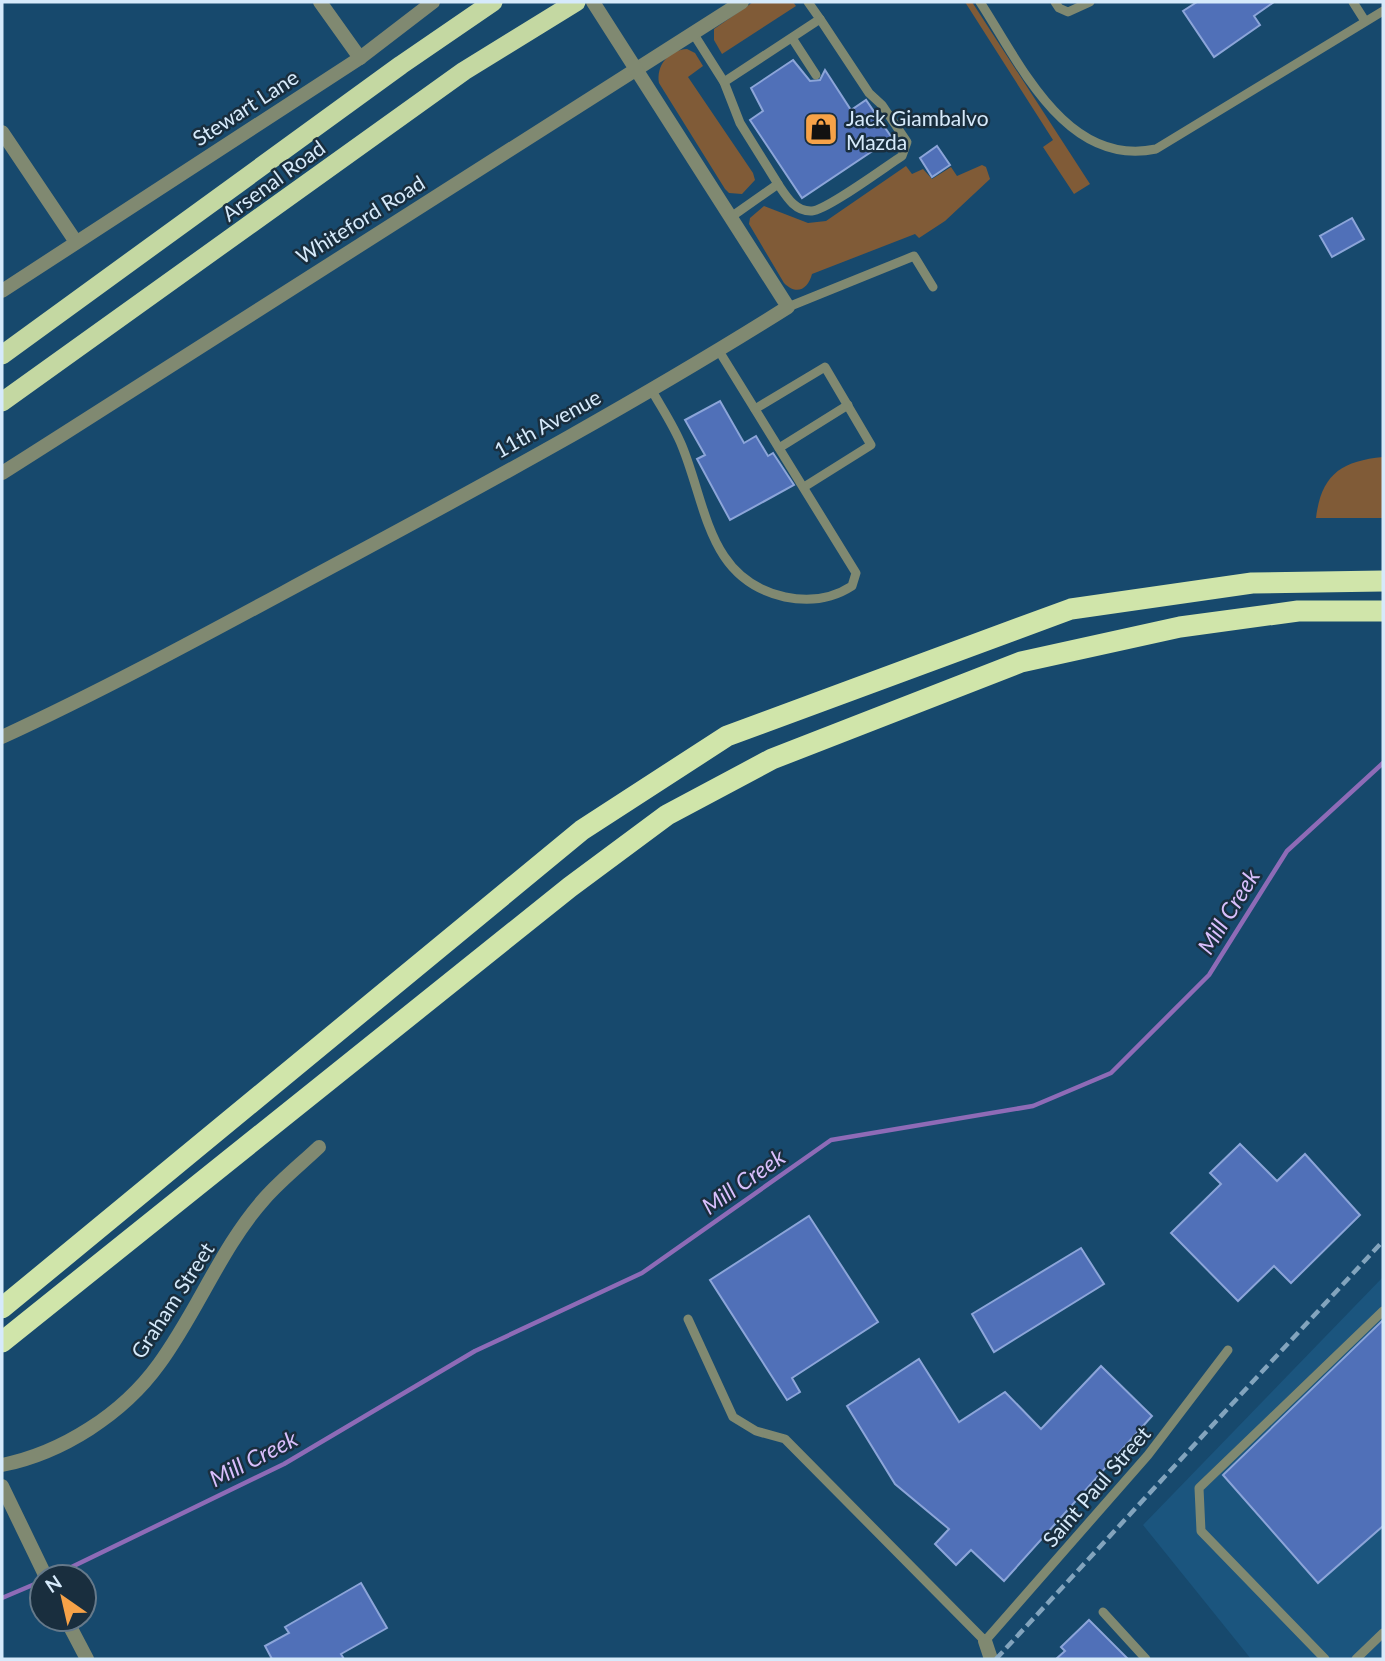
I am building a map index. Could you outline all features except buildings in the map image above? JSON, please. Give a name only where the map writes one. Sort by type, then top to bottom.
[{"type":"highway","name":"Arsenal Road","points":[[2,355],[401,65],[494,2]]},
{"type":"highway","name":"Arsenal Road","points":[[2,402],[464,71],[576,2]]},
{"type":"highway","points":[[2,1308],[582,830],[727,736],[1070,609],[1252,583],[1383,581]]},
{"type":"highway","points":[[2,1342],[570,887],[667,815],[760,765],[1021,662],[1180,627],[1298,611],[1383,611]]},
{"type":"street","points":[[320,2],[360,58]]},
{"type":"street","name":"Stewart Lane","points":[[2,291],[360,58],[433,2]]},
{"type":"street","points":[[593,2],[788,307]]},
{"type":"street","name":"Whiteford Road","points":[[2,473],[742,2]]},
{"type":"street","points":[[2,132],[76,242]]},
{"type":"street","points":[[2,163],[16,154]]},
{"type":"street","name":"11th Avenue","points":[[2,737],[233,620],[719,351],[788,307]]},
{"type":"street","name":"Graham Street","points":[[2,1465],[26,1460],[85,1432],[122,1405],[159,1364],[215,1269],[264,1199],[319,1147]]},
{"type":"street","points":[[2,1486],[39,1563]]},
{"type":"street","points":[[73,1633],[87,1659]]},
{"type":"street","points":[[985,1641],[991,1659]]},
{"type":"lane","points":[[693,33],[724,82],[740,123],[790,202],[801,209],[819,209],[902,156],[907,149],[907,142],[882,105],[869,93],[808,2]]},
{"type":"lane","points":[[981,2],[1056,115],[1078,133],[1108,146],[1136,153],[1156,149],[1383,11]]},
{"type":"lane","points":[[1055,2],[1059,8],[1068,12],[1090,2]]},
{"type":"lane","points":[[1353,2],[1365,21]]},
{"type":"lane","points":[[724,82],[820,19]]},
{"type":"lane","points":[[792,38],[816,75]]},
{"type":"lane","points":[[731,217],[779,184]]},
{"type":"lane","points":[[788,307],[914,256],[933,287]]},
{"type":"lane","points":[[651,389],[682,444],[708,526],[721,554],[739,575],[766,593],[796,599],[835,597],[852,586],[856,573],[719,351]]},
{"type":"lane","points":[[755,409],[825,367],[871,445],[804,487]]},
{"type":"lane","points":[[779,447],[848,405]]},
{"type":"lane","points":[[1325,1659],[1201,1531],[1199,1488],[1383,1311]]},
{"type":"lane","points":[[688,1319],[733,1417],[756,1430],[785,1439],[985,1641]]},
{"type":"lane","name":"Saint Paul Street","points":[[985,1641],[1148,1455],[1228,1350]]},
{"type":"lane","points":[[1103,1612],[1146,1659]]},
{"type":"lane","points":[[1356,1659],[1383,1633]]},
{"type":"shaded area","points":[[753,2],[793,2],[796,6],[722,54],[714,40],[714,29]]},
{"type":"shaded area","points":[[965,2],[972,2],[1090,184],[1074,194],[1043,147],[1053,140]]},
{"type":"shaded area","points":[[687,49],[695,53],[703,66],[688,77],[753,173],[755,180],[742,194],[729,193],[725,189],[659,83],[660,70],[669,55]]},
{"type":"shaded area","points":[[982,165],[986,167],[990,179],[945,221],[919,238],[915,234],[812,274],[808,284],[798,290],[784,283],[749,224],[750,218],[764,206],[808,223],[826,221],[906,166],[912,174],[923,169],[932,179],[951,167],[957,176]]},
{"type":"shaded area","points":[[1383,457],[1383,518],[1316,518],[1323,491],[1336,473],[1356,462]]},
{"type":"shaded area","points":[[1383,1277],[1383,1659],[1251,1659],[1143,1525]]},
{"type":"waterway","name":"Mill Creek","points":[[80,1563],[284,1464],[475,1351],[642,1273],[831,1140],[1033,1106],[1111,1073],[1209,975],[1287,851],[1383,763]]},
{"type":"waterway","name":"Mill Creek","points":[[2,1598],[28,1587]]},
{"type":"railway","points":[[996,1659],[1383,1241]]},
{"type":"place","name":"Jack Giambalvo Mazda","points":[[821,129]]}]
